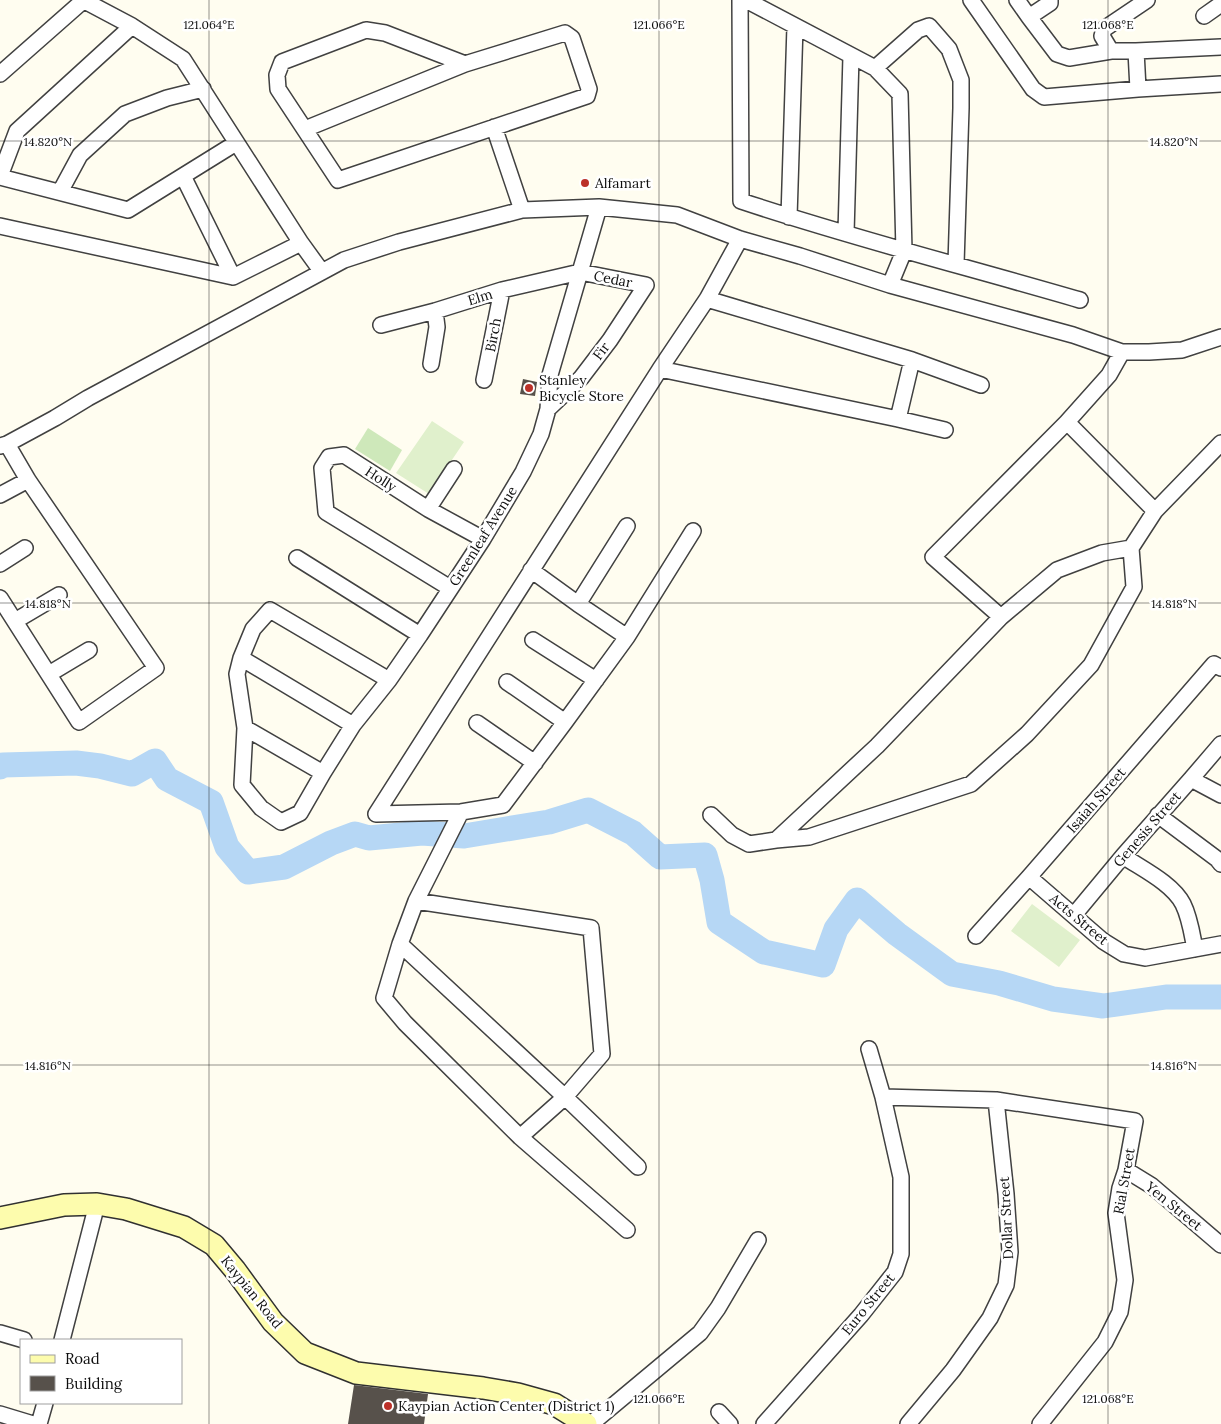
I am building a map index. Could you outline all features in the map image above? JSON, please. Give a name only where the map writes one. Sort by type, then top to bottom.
[{"type":"main road","name":"Kaypian Road","points":[[0,1218],[64,1205],[98,1204],[126,1209],[184,1227],[214,1245],[274,1322],[305,1353],[356,1373],[518,1394],[554,1404],[586,1424]]},
{"type":"street","points":[[0,74],[83,0],[132,26],[183,59],[301,243],[322,272]]},
{"type":"street","points":[[740,0],[741,201],[904,251],[1080,300]]},
{"type":"street","points":[[746,0],[875,68],[900,94],[904,251],[890,285]]},
{"type":"street","points":[[971,0],[1033,89],[1044,97],[1221,84]]},
{"type":"street","points":[[1018,0],[1057,54],[1069,58],[1111,51],[1221,47]]},
{"type":"street","points":[[1029,17],[1050,3],[1050,0]]},
{"type":"street","points":[[1111,51],[1102,36],[1104,29],[1148,0]]},
{"type":"street","points":[[1204,16],[1221,4]]},
{"type":"street","points":[[132,26],[17,131],[0,176],[128,210],[236,143]]},
{"type":"street","points":[[789,217],[795,26]]},
{"type":"street","points":[[875,68],[918,30],[929,26],[949,49],[961,80],[956,264]]},
{"type":"street","points":[[305,129],[465,64],[565,33],[572,38],[589,89],[586,96],[338,180],[278,88],[277,75],[282,62],[366,30],[385,33],[465,64]]},
{"type":"street","points":[[1136,51],[1138,89]]},
{"type":"street","points":[[846,233],[852,56]]},
{"type":"street","points":[[60,192],[80,155],[125,114],[167,98],[203,89]]},
{"type":"street","points":[[494,127],[522,210]]},
{"type":"street","points":[[183,176],[233,277]]},
{"type":"street","points":[[0,598],[79,722],[156,668],[3,445],[56,418],[88,398],[344,260],[399,242],[522,210],[599,207],[677,215],[740,239],[890,285],[1073,335],[1122,352],[1182,350],[1221,337]]},
{"type":"street","name":"Greenleaf Avenue","points":[[245,728],[242,785],[261,808],[281,822],[300,812],[354,726],[420,635],[523,472],[541,434],[548,409],[550,375],[599,207]]},
{"type":"street","points":[[0,226],[233,277],[301,243]]},
{"type":"street","points":[[694,531],[627,637],[503,805],[459,816],[376,814],[706,298],[740,239]]},
{"type":"street","name":"Cedar","points":[[580,272],[646,285]]},
{"type":"street","name":"Elm","points":[[381,325],[435,311],[502,290],[580,272]]},
{"type":"street","name":"Fir","points":[[548,409],[581,378],[610,340],[646,285]]},
{"type":"street","name":"Birch","points":[[484,380],[502,290]]},
{"type":"street","points":[[706,298],[912,360],[981,385]]},
{"type":"street","points":[[430,364],[437,327],[435,311]]},
{"type":"street","points":[[1001,617],[933,557],[1110,375],[1122,352]]},
{"type":"street","points":[[898,419],[912,360]]},
{"type":"street","points":[[660,369],[945,430]]},
{"type":"street","points":[[1066,422],[1155,511]]},
{"type":"street","points":[[712,815],[732,835],[749,844],[810,837],[972,784],[1027,734],[1091,665],[1134,587],[1132,548],[1155,511],[1221,444]]},
{"type":"street","name":"Holly","points":[[450,588],[326,512],[322,468],[328,457],[344,455],[428,509],[483,538]]},
{"type":"street","points":[[428,509],[454,470]]},
{"type":"street","points":[[0,495],[28,480]]},
{"type":"street","points":[[578,604],[626,526]]},
{"type":"street","points":[[0,564],[25,548]]},
{"type":"street","points":[[776,840],[877,746],[1001,617],[1057,570],[1102,553],[1132,548]]},
{"type":"street","points":[[297,558],[420,635]]},
{"type":"street","points":[[532,570],[627,637]]},
{"type":"street","points":[[15,621],[59,595]]},
{"type":"street","points":[[323,773],[245,728],[237,674],[252,629],[270,610],[389,680]]},
{"type":"street","points":[[533,640],[596,680]]},
{"type":"street","points":[[49,674],[89,650]]},
{"type":"street","points":[[241,658],[354,726]]},
{"type":"street","name":"Isaiah Street","points":[[976,936],[1218,666]]},
{"type":"street","points":[[507,682],[565,722]]},
{"type":"street","points":[[477,723],[535,763]]},
{"type":"street","name":"Genesis Street","points":[[1074,915],[1221,744]]},
{"type":"street","points":[[1192,779],[1221,795]]},
{"type":"street","points":[[1158,815],[1221,864]]},
{"type":"street","points":[[459,816],[416,902],[400,944],[384,998],[405,1023],[520,1137],[627,1230]]},
{"type":"street","points":[[1123,856],[1170,887],[1183,904],[1195,949]]},
{"type":"street","name":"Acts Street","points":[[1029,877],[1103,941],[1124,954],[1145,958],[1221,944]]},
{"type":"street","points":[[416,902],[591,928],[602,1054],[565,1097],[520,1137]]},
{"type":"street","points":[[400,944],[638,1167]]},
{"type":"street","name":"Euro Street","points":[[764,1424],[861,1316],[895,1272],[901,1254],[901,1177],[883,1097],[868,1049]]},
{"type":"street","points":[[883,1097],[996,1100]]},
{"type":"street","name":"Rial Street","points":[[996,1100],[1135,1121],[1116,1213],[1125,1280],[1120,1312],[1105,1342],[1040,1424]]},
{"type":"street","name":"Dollar Street","points":[[908,1424],[964,1355],[990,1318],[1006,1285],[1010,1252],[996,1100]]},
{"type":"street","name":"Yen Street","points":[[1126,1170],[1152,1186],[1221,1245]]},
{"type":"street","points":[[62,1339],[98,1204]]},
{"type":"street","points":[[591,1424],[700,1333],[718,1308],[758,1240]]},
{"type":"street","points":[[0,1334],[20,1339]]},
{"type":"street","points":[[39,1424],[45,1404]]},
{"type":"street","points":[[719,1412],[730,1424]]},
{"type":"street","points":[[0,1414],[33,1424]]},
{"type":"green space","points":[[432,421],[464,442],[429,494],[396,473]]},
{"type":"green space","points":[[368,428],[402,450],[390,471],[355,449]]},
{"type":"green space","points":[[1032,904],[1080,940],[1059,967],[1011,931]]},
{"type":"building","points":[[523,379],[537,382],[535,396],[520,394]]},
{"type":"building","name":"Kaypian Action Center (District 1)","points":[[354,1385],[428,1394],[424,1424],[348,1424]]},
{"type":"waterway","points":[[0,767],[3,765],[76,763],[100,766],[132,774],[155,761],[167,779],[211,802],[227,847],[248,872],[284,867],[331,843],[355,834],[369,838],[422,833],[464,836],[549,822],[588,810],[633,833],[660,857],[705,855],[712,880],[719,922],[764,952],[823,965],[836,929],[857,900],[897,934],[952,974],[999,983],[1053,999],[1103,1006],[1166,997],[1221,997]]},
{"type":"place","name":"Alfamart","points":[[585,183]]},
{"type":"place","name":"Stanley Bicycle Store","points":[[529,388]]},
{"type":"place","name":"Kaypian Action Center (District 1)","points":[[388,1406]]}]
